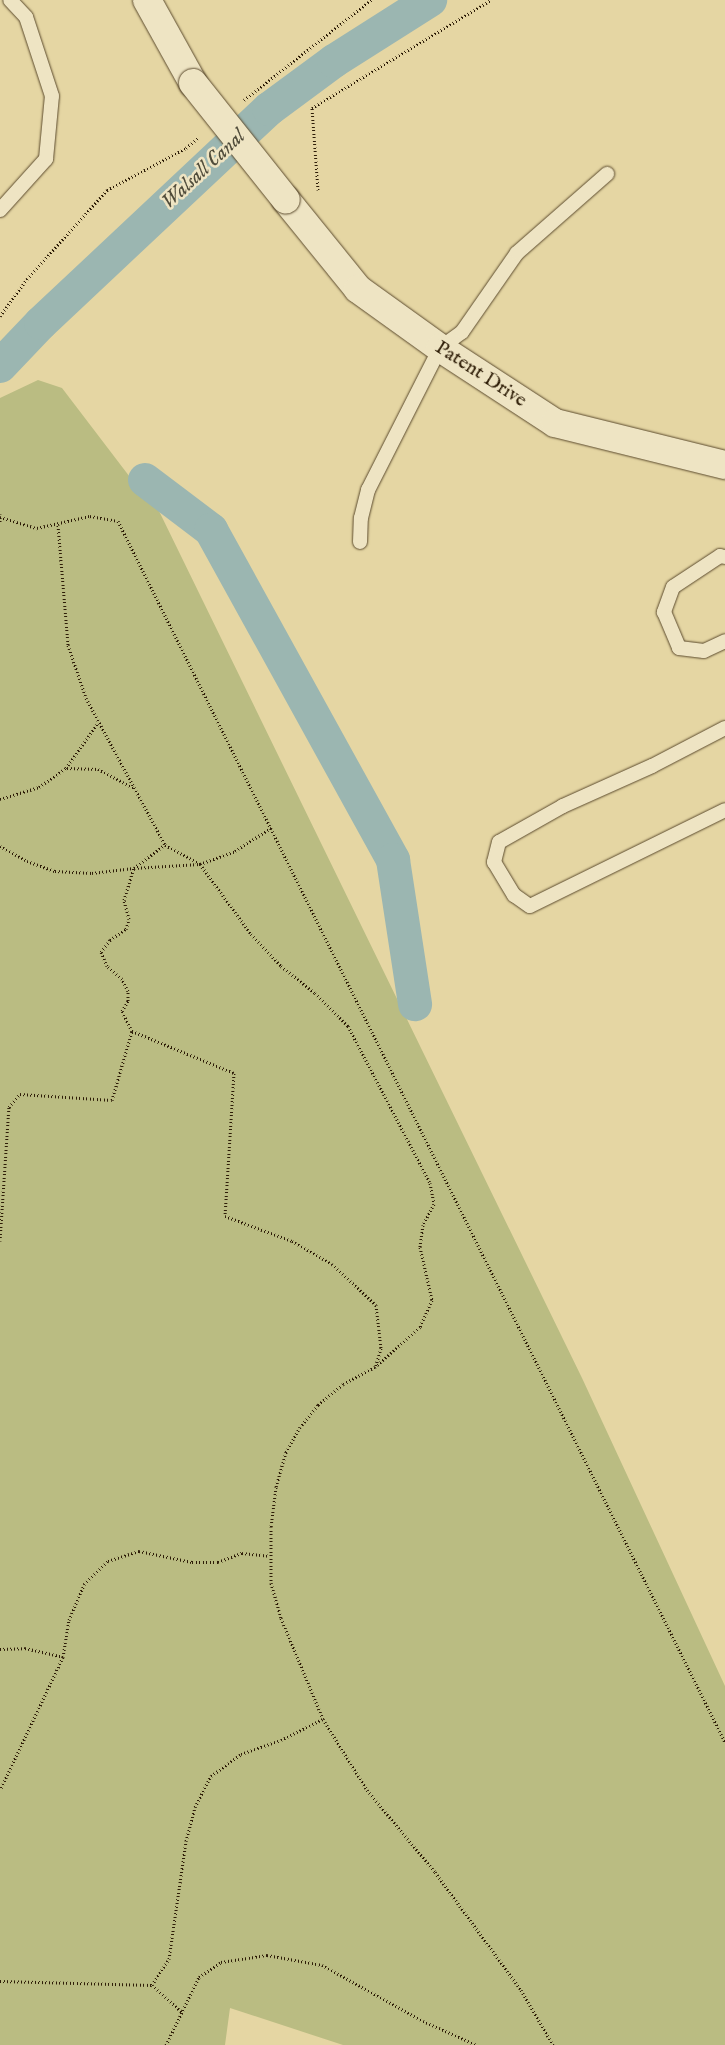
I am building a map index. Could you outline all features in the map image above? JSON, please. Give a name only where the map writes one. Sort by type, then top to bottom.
[{"type":"street","name":"Patent Drive","points":[[146,0],[193,83],[358,289],[440,348],[555,423],[725,465]]},
{"type":"lane","points":[[0,210],[46,159],[52,96],[26,17],[10,0]]},
{"type":"lane","points":[[360,542],[361,518],[368,490],[440,348],[462,332],[517,253],[607,174]]},
{"type":"lane","points":[[725,556],[720,556],[673,587],[664,612],[678,648],[704,651],[725,641]]},
{"type":"lane","points":[[725,728],[652,766],[563,806],[499,842],[494,862],[514,895],[530,906],[725,810]]},
{"type":"path","points":[[240,103],[371,0]]},
{"type":"path","points":[[318,192],[312,108],[491,0]]},
{"type":"path","points":[[0,316],[27,279],[107,190],[186,148],[202,135]]},
{"type":"path","points":[[0,522],[0,516],[36,528],[58,525],[90,516],[118,521],[725,1742]]},
{"type":"path","points":[[58,525],[68,645],[86,698],[165,844],[200,864],[251,934],[281,966],[315,993],[348,1026],[430,1184],[434,1204],[424,1225],[420,1247],[432,1300],[420,1327],[375,1367],[344,1384],[318,1404],[300,1427],[286,1452],[276,1487],[269,1556],[270,1583],[281,1618],[324,1719],[367,1790],[435,1872],[521,1990],[553,2045]]},
{"type":"path","points":[[0,799],[39,787],[66,768],[99,723]]},
{"type":"path","points":[[66,768],[98,769],[135,789]]},
{"type":"path","points":[[0,846],[27,861],[55,870],[92,872],[200,864],[235,852],[271,828]]},
{"type":"path","points":[[165,844],[134,868],[124,900],[129,919],[126,929],[110,940],[101,952],[107,966],[122,979],[128,991],[128,1001],[122,1011],[132,1031],[234,1073],[225,1216],[292,1241],[332,1264],[376,1305],[381,1348],[375,1367]]},
{"type":"path","points":[[0,1241],[9,1107],[20,1094],[112,1100],[132,1031]]},
{"type":"path","points":[[0,1790],[63,1657],[69,1620],[84,1584],[108,1561],[139,1551],[192,1562],[218,1562],[242,1553],[269,1556]]},
{"type":"path","points":[[0,1649],[25,1648],[63,1657]]},
{"type":"path","points":[[152,1985],[169,1959],[186,1841],[195,1807],[211,1776],[241,1754],[281,1740],[324,1719]]},
{"type":"path","points":[[166,2045],[199,1977],[221,1962],[267,1955],[322,1965],[423,2022],[478,2045]]},
{"type":"path","points":[[0,1981],[152,1985],[182,2012]]},
{"type":"green space","points":[[38,380],[62,388],[139,489],[159,511],[582,1378],[725,1686],[725,2045],[343,2045],[230,2008],[225,2045],[0,2045],[0,398]]},
{"type":"waterway","name":"Walsall Canal","points":[[0,366],[41,323],[269,109],[334,61],[430,0]]},
{"type":"waterway","points":[[145,480],[211,530],[393,860],[415,1004]]}]
